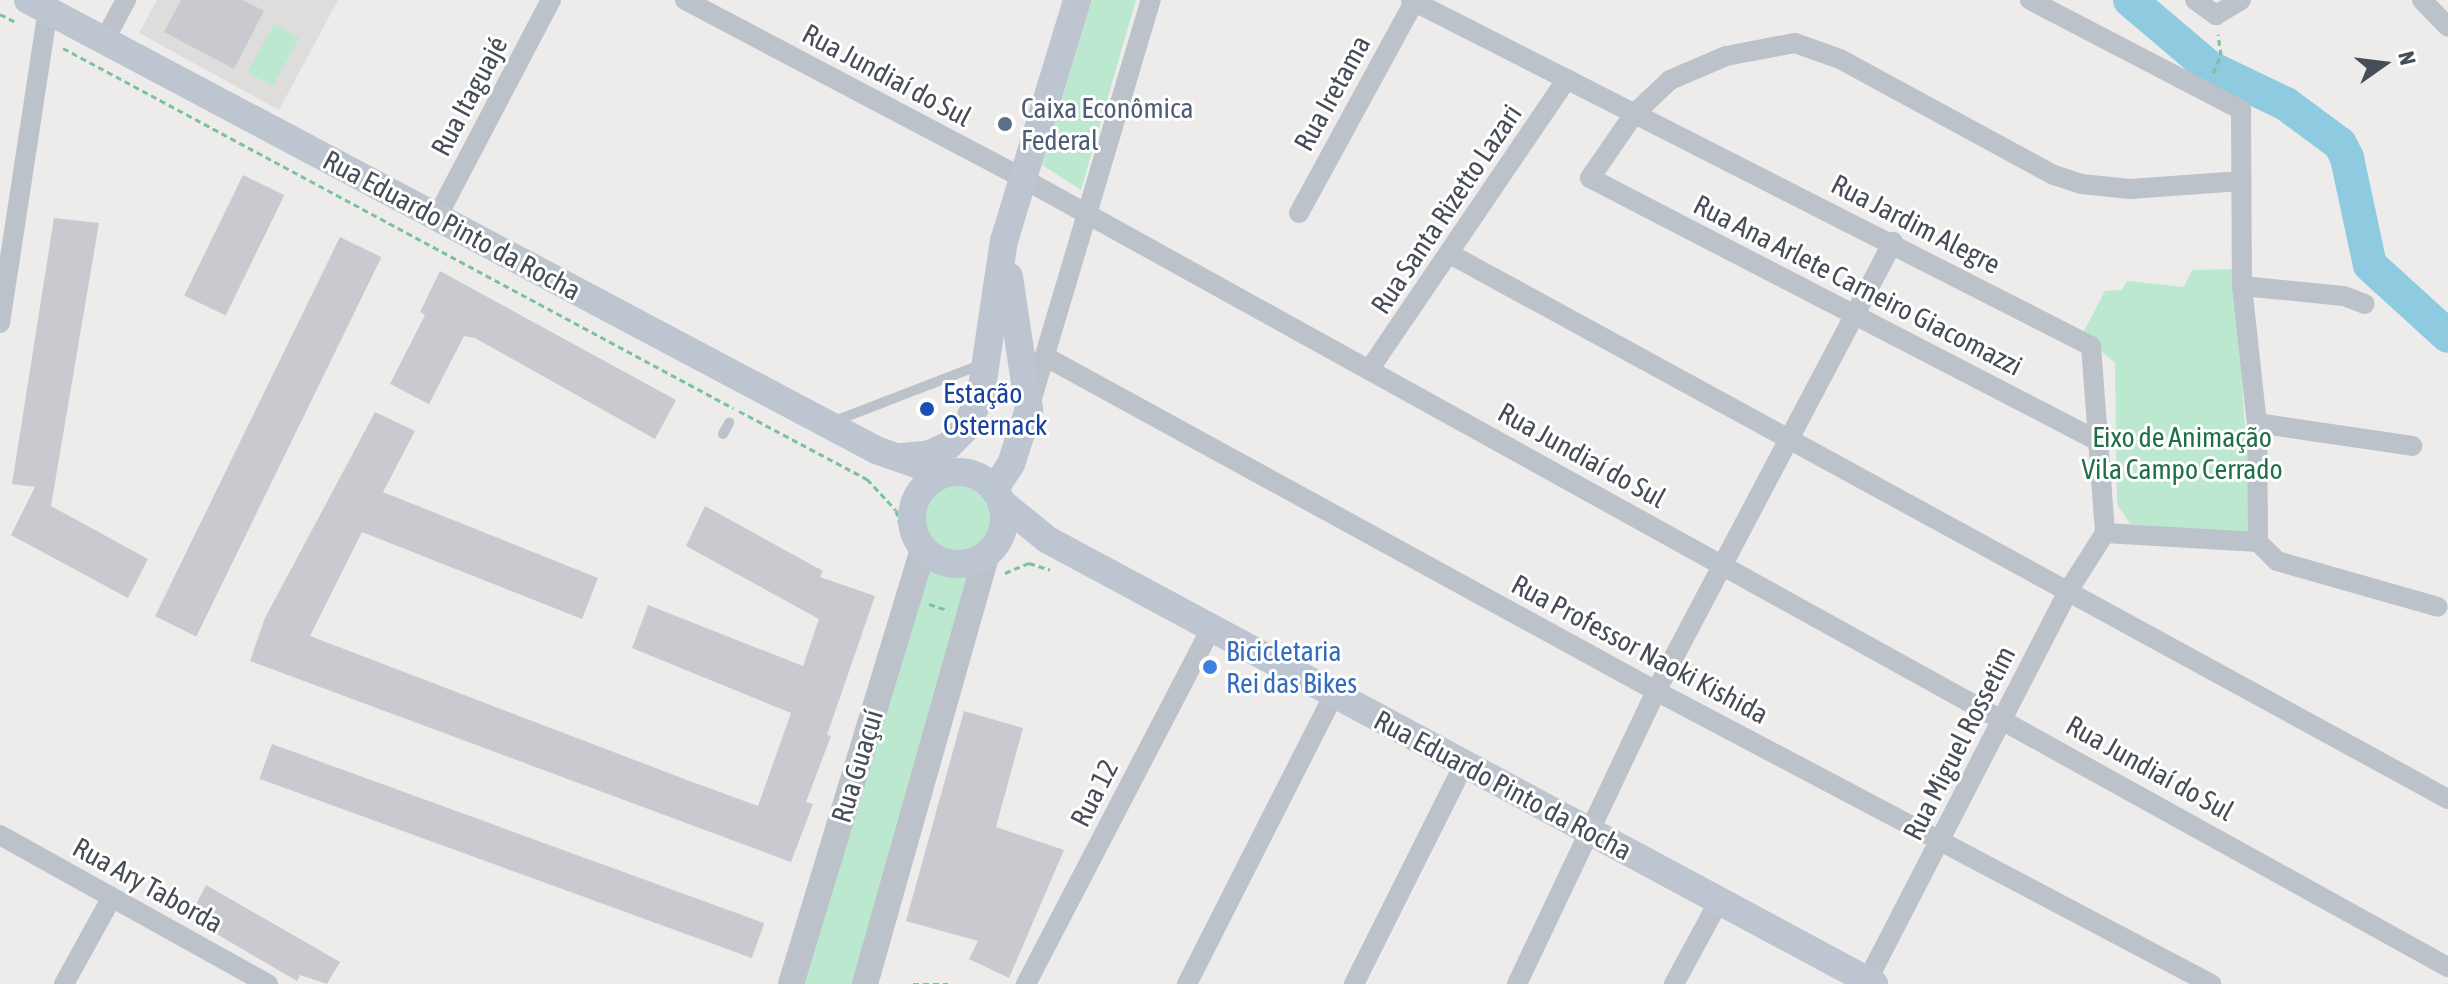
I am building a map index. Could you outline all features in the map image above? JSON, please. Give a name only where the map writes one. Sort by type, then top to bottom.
[{"type":"main road","points":[[951,473],[958,438],[981,394],[989,361],[1004,241],[1077,0]]},
{"type":"main road","name":"Rua Eduardo Pinto da Rocha","points":[[38,5],[828,424],[885,453],[951,473]]},
{"type":"main road","points":[[990,551],[1004,526],[998,496],[1029,409],[1004,241]]},
{"type":"main road","points":[[989,361],[1016,372],[1029,409]]},
{"type":"main road","points":[[885,453],[927,455],[958,438]]},
{"type":"main road","name":"Rua Eduardo Pinto da Rocha","points":[[885,453],[913,507]]},
{"type":"main road","points":[[998,496],[972,474],[951,473],[920,493],[913,507],[914,547],[934,558],[961,564],[990,551],[1048,540]]},
{"type":"main road","name":"Rua Eduardo Pinto da Rocha","points":[[998,496],[1048,540],[1719,901],[1855,979]]},
{"type":"street","points":[[104,41],[126,0]]},
{"type":"street","name":"Rua Itaguajé","points":[[437,217],[551,0]]},
{"type":"street","name":"Rua Jundiaí do Sul","points":[[685,0],[1022,178],[2448,967]]},
{"type":"street","points":[[1029,409],[1151,0]]},
{"type":"street","points":[[2030,0],[2241,110],[2242,286],[2257,423],[2258,542]]},
{"type":"street","points":[[2195,0],[2216,15],[2241,0]]},
{"type":"street","points":[[2422,0],[2448,27]]},
{"type":"street","name":"Rua Jardim Alegre","points":[[1413,1],[1893,242],[2091,346],[2105,533]]},
{"type":"street","name":"Rua Iretama","points":[[1299,213],[1413,1]]},
{"type":"street","points":[[0,323],[38,5]]},
{"type":"street","points":[[1634,114],[1694,66],[1771,44],[1795,43],[1827,52],[2054,175],[2081,184],[2143,189],[2241,181]]},
{"type":"street","name":"Rua Santa Rizetto Lazari","points":[[1369,370],[1567,79]]},
{"type":"street","name":"Rua Ana Arlete Carneiro Giacomazzi","points":[[1634,114],[1590,178],[2100,442]]},
{"type":"street","points":[[1517,984],[1656,691],[1893,242]]},
{"type":"street","points":[[1450,254],[2448,799]]},
{"type":"street","points":[[2242,286],[2344,296],[2365,304]]},
{"type":"street","name":"Rua Professor Naoki Kishida","points":[[1046,357],[1656,691],[2211,984]]},
{"type":"street","points":[[2257,423],[2412,446]]},
{"type":"street","points":[[2105,533],[2258,542],[2277,561],[2438,607]]},
{"type":"street","name":"Rua Miguel Rossetim","points":[[1855,979],[1940,839],[2068,591],[2105,533]]},
{"type":"street","name":"Rua Guaçuí","points":[[791,984],[914,547]]},
{"type":"street","points":[[865,984],[990,551]]},
{"type":"street","name":"Rua 12","points":[[1026,984],[1211,628]]},
{"type":"street","points":[[1187,984],[1334,694]]},
{"type":"street","points":[[1354,984],[1464,764]]},
{"type":"street","name":"Rua Ary Taborda","points":[[0,835],[268,984]]},
{"type":"street","points":[[64,984],[112,897]]},
{"type":"street","points":[[1674,984],[1719,901]]},
{"type":"lane","points":[[828,424],[989,361]]},
{"type":"lane","points":[[723,434],[729,423]]},
{"type":"path","points":[[68,50],[424,246],[867,479],[896,510],[914,547]]},
{"type":"path","points":[[2211,77],[2221,55]]},
{"type":"path","points":[[998,583],[1006,571],[1029,563],[1057,573]]},
{"type":"path","points":[[920,601],[960,614]]},
{"type":"path","points":[[913,984],[948,984]]},
{"type":"shaded area","points":[[157,0],[338,0],[279,110],[139,33]]},
{"type":"green space","points":[[1092,0],[1136,0],[1081,190],[1042,165]]},
{"type":"green space","points":[[274,24],[299,38],[273,86],[247,72]]},
{"type":"green space","name":"Eixo de Animação Vila Campo Cerrado","points":[[2235,269],[2252,534],[2130,524],[2117,504],[2115,363],[2082,335],[2105,291],[2122,290],[2127,281],[2184,287],[2192,270]]},
{"type":"green space","points":[[959,480],[974,483],[987,491],[995,504],[998,519],[995,534],[987,547],[974,555],[959,558],[944,555],[931,547],[923,534],[920,519],[923,504],[931,491],[944,483]]},
{"type":"green space","points":[[929,569],[972,577],[855,984],[802,984]]},
{"type":"building","points":[[181,0],[243,0],[264,11],[234,69],[164,32]]},
{"type":"building","points":[[243,175],[284,195],[226,316],[184,295]]},
{"type":"building","points":[[54,218],[99,223],[51,506],[148,559],[128,598],[11,535],[35,487],[12,484]]},
{"type":"building","points":[[340,237],[381,257],[196,636],[155,616]]},
{"type":"building","points":[[440,271],[676,400],[655,439],[475,338],[464,336],[429,404],[390,384],[425,315],[420,312]]},
{"type":"building","points":[[375,412],[415,431],[383,492],[598,578],[582,619],[362,532],[310,636],[687,780],[758,806],[791,713],[632,648],[648,605],[803,666],[819,619],[686,546],[705,506],[823,571],[820,577],[875,596],[827,735],[831,736],[806,802],[813,804],[791,862],[250,661],[265,618]]},
{"type":"building","points":[[964,711],[1023,728],[996,827],[1064,850],[1009,978],[969,959],[978,941],[906,921]]},
{"type":"building","points":[[272,744],[764,923],[752,958],[259,779]]},
{"type":"building","points":[[206,885],[340,962],[327,984],[300,975],[297,981],[189,918]]},
{"type":"waterway","points":[[2130,0],[2209,67],[2286,104],[2340,144],[2347,158],[2370,265],[2448,336]]},
{"type":"place","name":"Caixa Econômica Federal","points":[[1005,124]]},
{"type":"place","name":"Estação Osternack","points":[[927,409]]},
{"type":"place","name":"Bicicletaria Rei das Bikes","points":[[1210,667]]}]
